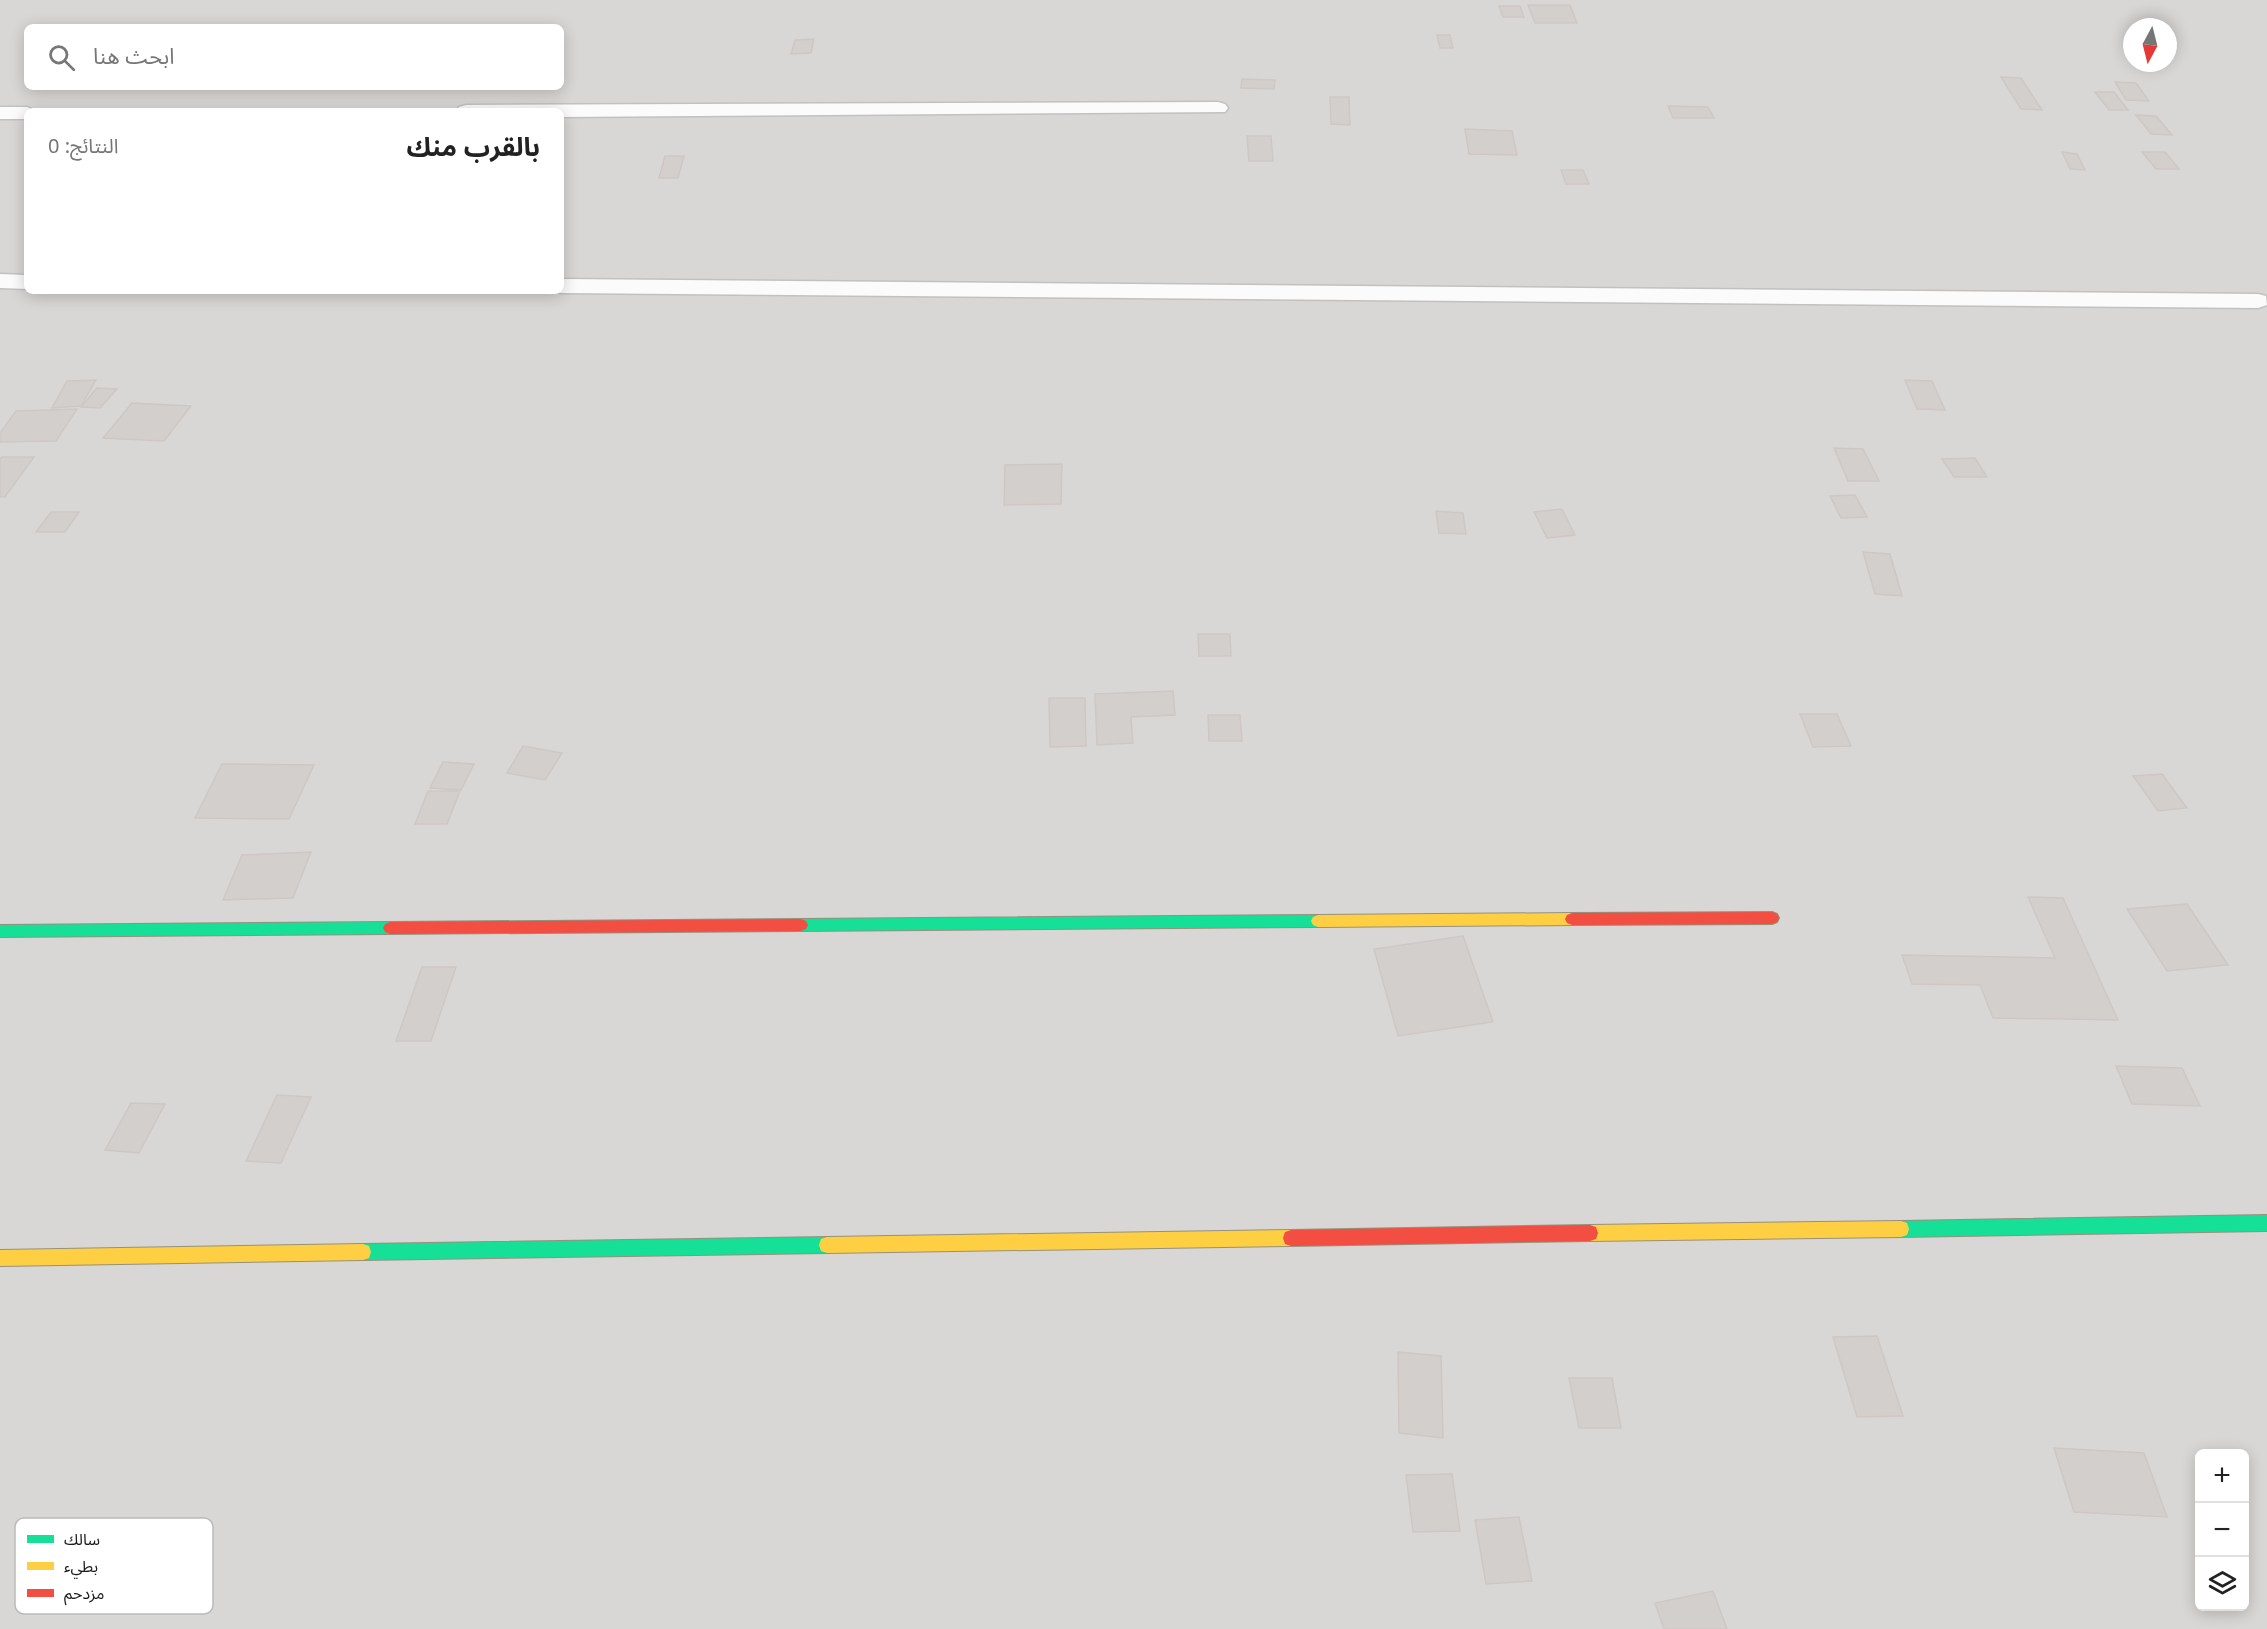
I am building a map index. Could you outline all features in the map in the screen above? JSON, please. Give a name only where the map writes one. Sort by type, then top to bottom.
[{"type":"street","points":[[564,111],[1218,108]]},
{"type":"street","points":[[0,113],[24,113]]},
{"type":"street","points":[[0,282],[24,282]]},
{"type":"street","points":[[564,286],[2258,301]]},
{"type":"street","points":[[0,931],[1772,918]]},
{"type":"street","points":[[0,1258],[2267,1223]]},
{"type":"shaded area","points":[[0,0],[2267,0],[2267,1629],[0,1629]]},
{"type":"building","points":[[1528,5],[1570,5],[1577,23],[1535,23]]},
{"type":"building","points":[[1499,6],[1520,6],[1524,17],[1503,17]]},
{"type":"building","points":[[1437,35],[1450,35],[1453,48],[1440,48]]},
{"type":"building","points":[[814,39],[811,53],[791,54],[795,40]]},
{"type":"building","points":[[2001,77],[2021,78],[2042,110],[2021,109]]},
{"type":"building","points":[[1242,79],[1275,80],[1274,89],[1241,88]]},
{"type":"building","points":[[2115,82],[2136,83],[2149,101],[2126,100]]},
{"type":"building","points":[[2095,92],[2114,92],[2128,110],[2109,110]]},
{"type":"building","points":[[1330,97],[1349,97],[1350,125],[1331,124]]},
{"type":"building","points":[[1668,106],[1708,107],[1714,118],[1673,118]]},
{"type":"building","points":[[2136,115],[2156,116],[2172,135],[2151,134]]},
{"type":"building","points":[[1465,129],[1512,131],[1517,155],[1469,154]]},
{"type":"building","points":[[1247,136],[1271,136],[1273,161],[1249,161]]},
{"type":"building","points":[[2062,152],[2077,154],[2085,170],[2070,169]]},
{"type":"building","points":[[2142,152],[2165,152],[2179,169],[2156,169]]},
{"type":"building","points":[[665,156],[684,156],[678,178],[659,178]]},
{"type":"building","points":[[1561,170],[1583,170],[1589,184],[1566,184]]},
{"type":"building","points":[[96,380],[81,406],[52,408],[67,381]]},
{"type":"building","points":[[1905,380],[1932,381],[1945,410],[1917,409]]},
{"type":"building","points":[[97,388],[117,389],[100,408],[81,407]]},
{"type":"building","points":[[132,403],[191,406],[164,441],[103,438]]},
{"type":"building","points":[[77,409],[56,441],[0,442],[0,433],[16,411]]},
{"type":"building","points":[[1834,448],[1863,449],[1879,481],[1848,481]]},
{"type":"building","points":[[2,457],[34,457],[5,497],[0,497],[0,459]]},
{"type":"building","points":[[1975,458],[1987,477],[1954,477],[1942,459]]},
{"type":"building","points":[[1062,464],[1061,504],[1004,505],[1005,465]]},
{"type":"building","points":[[1855,495],[1867,517],[1841,518],[1830,496]]},
{"type":"building","points":[[1562,509],[1575,535],[1547,538],[1534,512]]},
{"type":"building","points":[[1436,511],[1463,513],[1466,534],[1439,533]]},
{"type":"building","points":[[51,512],[79,512],[65,532],[36,532]]},
{"type":"building","points":[[1863,552],[1890,554],[1902,596],[1875,594]]},
{"type":"building","points":[[1198,634],[1230,634],[1231,656],[1199,656]]},
{"type":"building","points":[[1173,691],[1175,715],[1131,717],[1133,743],[1097,745],[1095,694]]},
{"type":"building","points":[[1049,698],[1085,698],[1086,746],[1050,747]]},
{"type":"building","points":[[1800,714],[1837,714],[1851,746],[1813,747]]},
{"type":"building","points":[[1208,715],[1240,715],[1242,741],[1209,741]]},
{"type":"building","points":[[523,746],[562,753],[545,780],[507,773]]},
{"type":"building","points":[[443,762],[474,764],[461,790],[430,788]]},
{"type":"building","points":[[222,764],[314,765],[289,819],[195,818]]},
{"type":"building","points":[[2162,774],[2187,808],[2158,811],[2133,776]]},
{"type":"building","points":[[428,791],[460,791],[447,824],[415,824]]},
{"type":"building","points":[[311,852],[293,898],[223,900],[242,855]]},
{"type":"building","points":[[2028,897],[2063,898],[2118,1020],[1993,1018],[1980,985],[1912,984],[1902,955],[2055,958]]},
{"type":"building","points":[[2187,904],[2228,965],[2167,971],[2127,909]]},
{"type":"building","points":[[1463,936],[1493,1022],[1398,1036],[1374,949]]},
{"type":"building","points":[[422,967],[456,967],[431,1041],[396,1041]]},
{"type":"building","points":[[2116,1066],[2182,1068],[2200,1106],[2132,1104]]},
{"type":"building","points":[[277,1095],[311,1097],[281,1163],[246,1161]]},
{"type":"building","points":[[131,1103],[165,1104],[139,1153],[105,1150]]},
{"type":"building","points":[[1877,1336],[1903,1416],[1857,1417],[1833,1337]]},
{"type":"building","points":[[1398,1352],[1441,1356],[1443,1438],[1399,1433]]},
{"type":"building","points":[[1569,1378],[1612,1378],[1621,1428],[1579,1428]]},
{"type":"building","points":[[2054,1448],[2144,1453],[2167,1517],[2074,1512]]},
{"type":"building","points":[[1452,1474],[1460,1531],[1413,1532],[1406,1475]]},
{"type":"building","points":[[1519,1517],[1532,1581],[1486,1584],[1475,1520]]},
{"type":"building","points":[[1713,1591],[1727,1629],[1664,1629],[1655,1603]]},
{"type":"traffic: fast","points":[[801,925],[1318,921]]},
{"type":"traffic: fast","points":[[0,931],[390,928]]},
{"type":"traffic: fast","points":[[1901,1229],[2267,1223]]},
{"type":"traffic: fast","points":[[363,1252],[827,1245]]},
{"type":"traffic: slow","points":[[1318,921],[1572,919]]},
{"type":"traffic: slow","points":[[1590,1233],[1901,1229]]},
{"type":"traffic: slow","points":[[827,1245],[1291,1238]]},
{"type":"traffic: slow","points":[[0,1258],[363,1252]]},
{"type":"traffic: jam","points":[[1572,919],[1772,918]]},
{"type":"traffic: jam","points":[[390,928],[801,925]]},
{"type":"traffic: jam","points":[[1291,1238],[1590,1233]]}]
